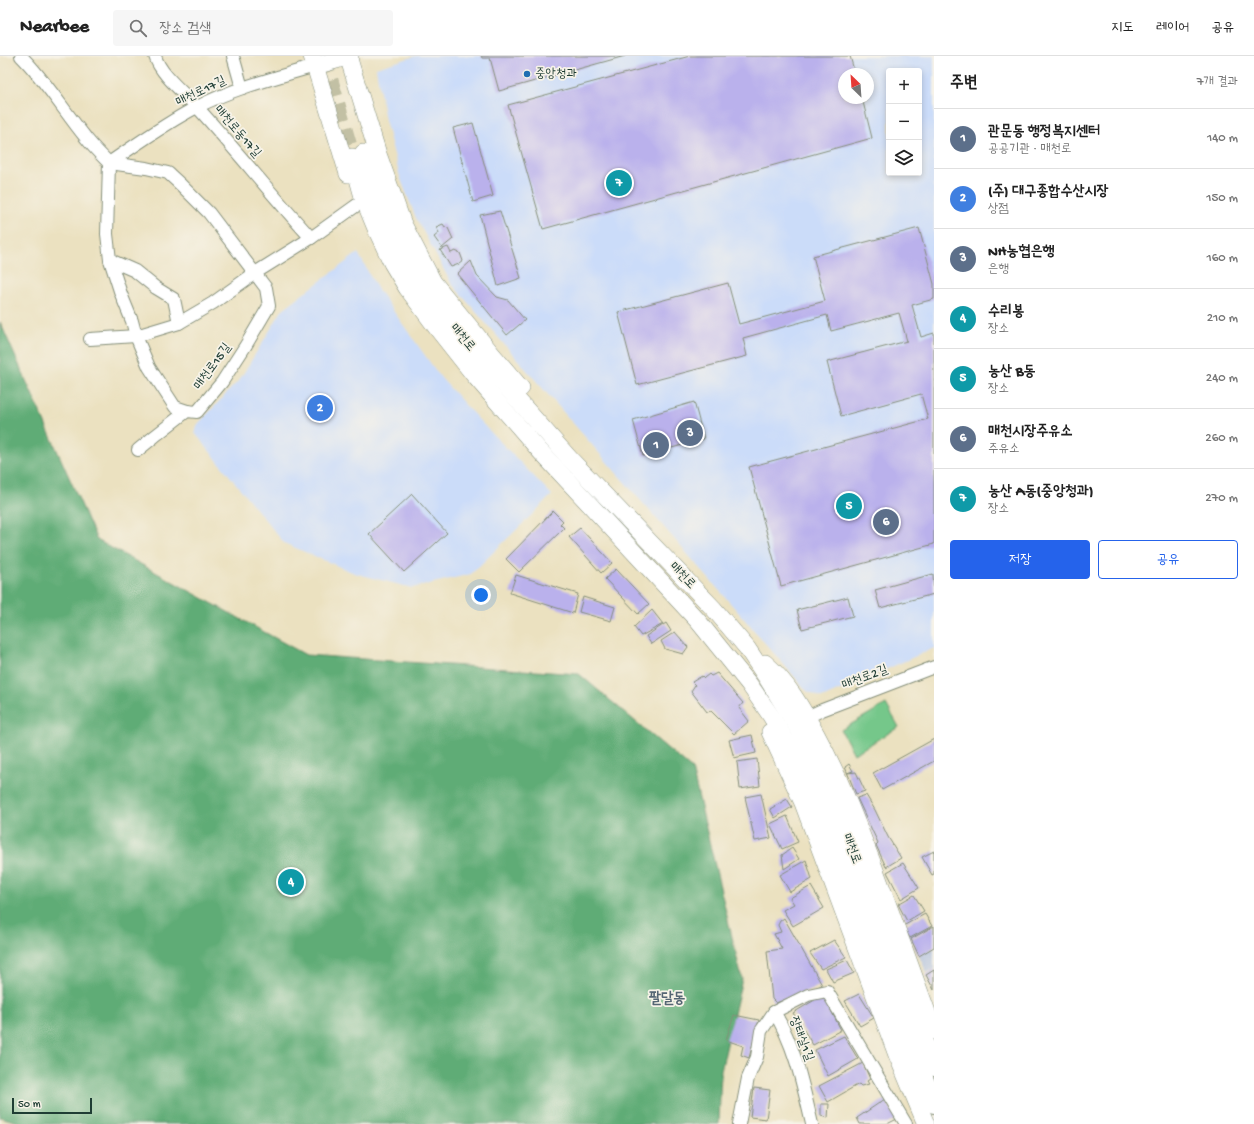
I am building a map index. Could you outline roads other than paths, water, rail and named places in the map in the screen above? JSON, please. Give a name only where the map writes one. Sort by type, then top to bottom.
[{"type":"highway","points":[[924,1043],[934,1066]]},
{"type":"highway","points":[[924,1043],[934,1103]]},
{"type":"main road","points":[[558,470],[537,462],[527,453],[418,323],[396,288],[373,244],[357,205],[314,61],[349,56],[378,154],[403,224],[433,282],[562,434],[570,459]]},
{"type":"main road","name":"매천로","points":[[357,155],[419,282],[453,327],[570,459],[714,609],[747,648],[799,730],[822,775],[924,1043],[798,760],[771,716],[749,684],[698,620],[558,470],[474,375],[436,328],[407,288],[377,231],[364,197],[357,155]]},
{"type":"main road","points":[[747,648],[777,674],[797,699],[843,786],[881,887],[924,1043]]},
{"type":"main road","points":[[749,684],[803,803],[897,1055],[926,1124]]},
{"type":"street","points":[[21,56],[48,87],[86,138],[109,164],[107,234],[110,260],[136,336],[149,367],[175,407],[187,411]]},
{"type":"street","name":"매천로동17길","points":[[155,56],[161,69],[197,107],[311,238]]},
{"type":"street","points":[[233,56],[242,88]]},
{"type":"street","name":"매천로17길","points":[[109,164],[160,129],[197,107],[242,88],[314,61]]},
{"type":"street","name":"매천로15길","points":[[109,164],[146,168],[168,173],[209,213],[255,273],[266,288],[269,306],[222,382],[197,412],[187,411],[138,450]]},
{"type":"street","points":[[90,339],[136,336],[179,323],[213,303],[255,273],[311,238],[357,205]]},
{"type":"street","points":[[110,260],[135,271],[156,288],[174,299],[179,323]]},
{"type":"street","name":"매천로2길","points":[[807,717],[934,667]]},
{"type":"street","points":[[774,1012],[808,995],[827,991],[906,1124]]},
{"type":"street","name":"장태실1길","points":[[739,1124],[748,1078],[757,1058],[761,1031],[774,1012],[781,1022],[795,1057],[812,1124]]},
{"type":"tunnel","points":[[323,56],[352,157]]},
{"type":"place","name":"중앙청과","points":[[527,74]]},
{"type":"place","name":"농산 A동(중앙청과)","points":[[619,183]]},
{"type":"place","name":"(주) 대구종합수산시장","points":[[320,408]]},
{"type":"place","name":"NH농협은행","points":[[690,433]]},
{"type":"place","name":"관문동 행정복지센터","points":[[656,445]]},
{"type":"place","name":"농산 B동","points":[[849,506]]},
{"type":"place","name":"매천시장주유소","points":[[886,522]]},
{"type":"place","name":"수리봉","points":[[291,882]]},
{"type":"district","name":"팔달동","points":[[667,999]]}]
